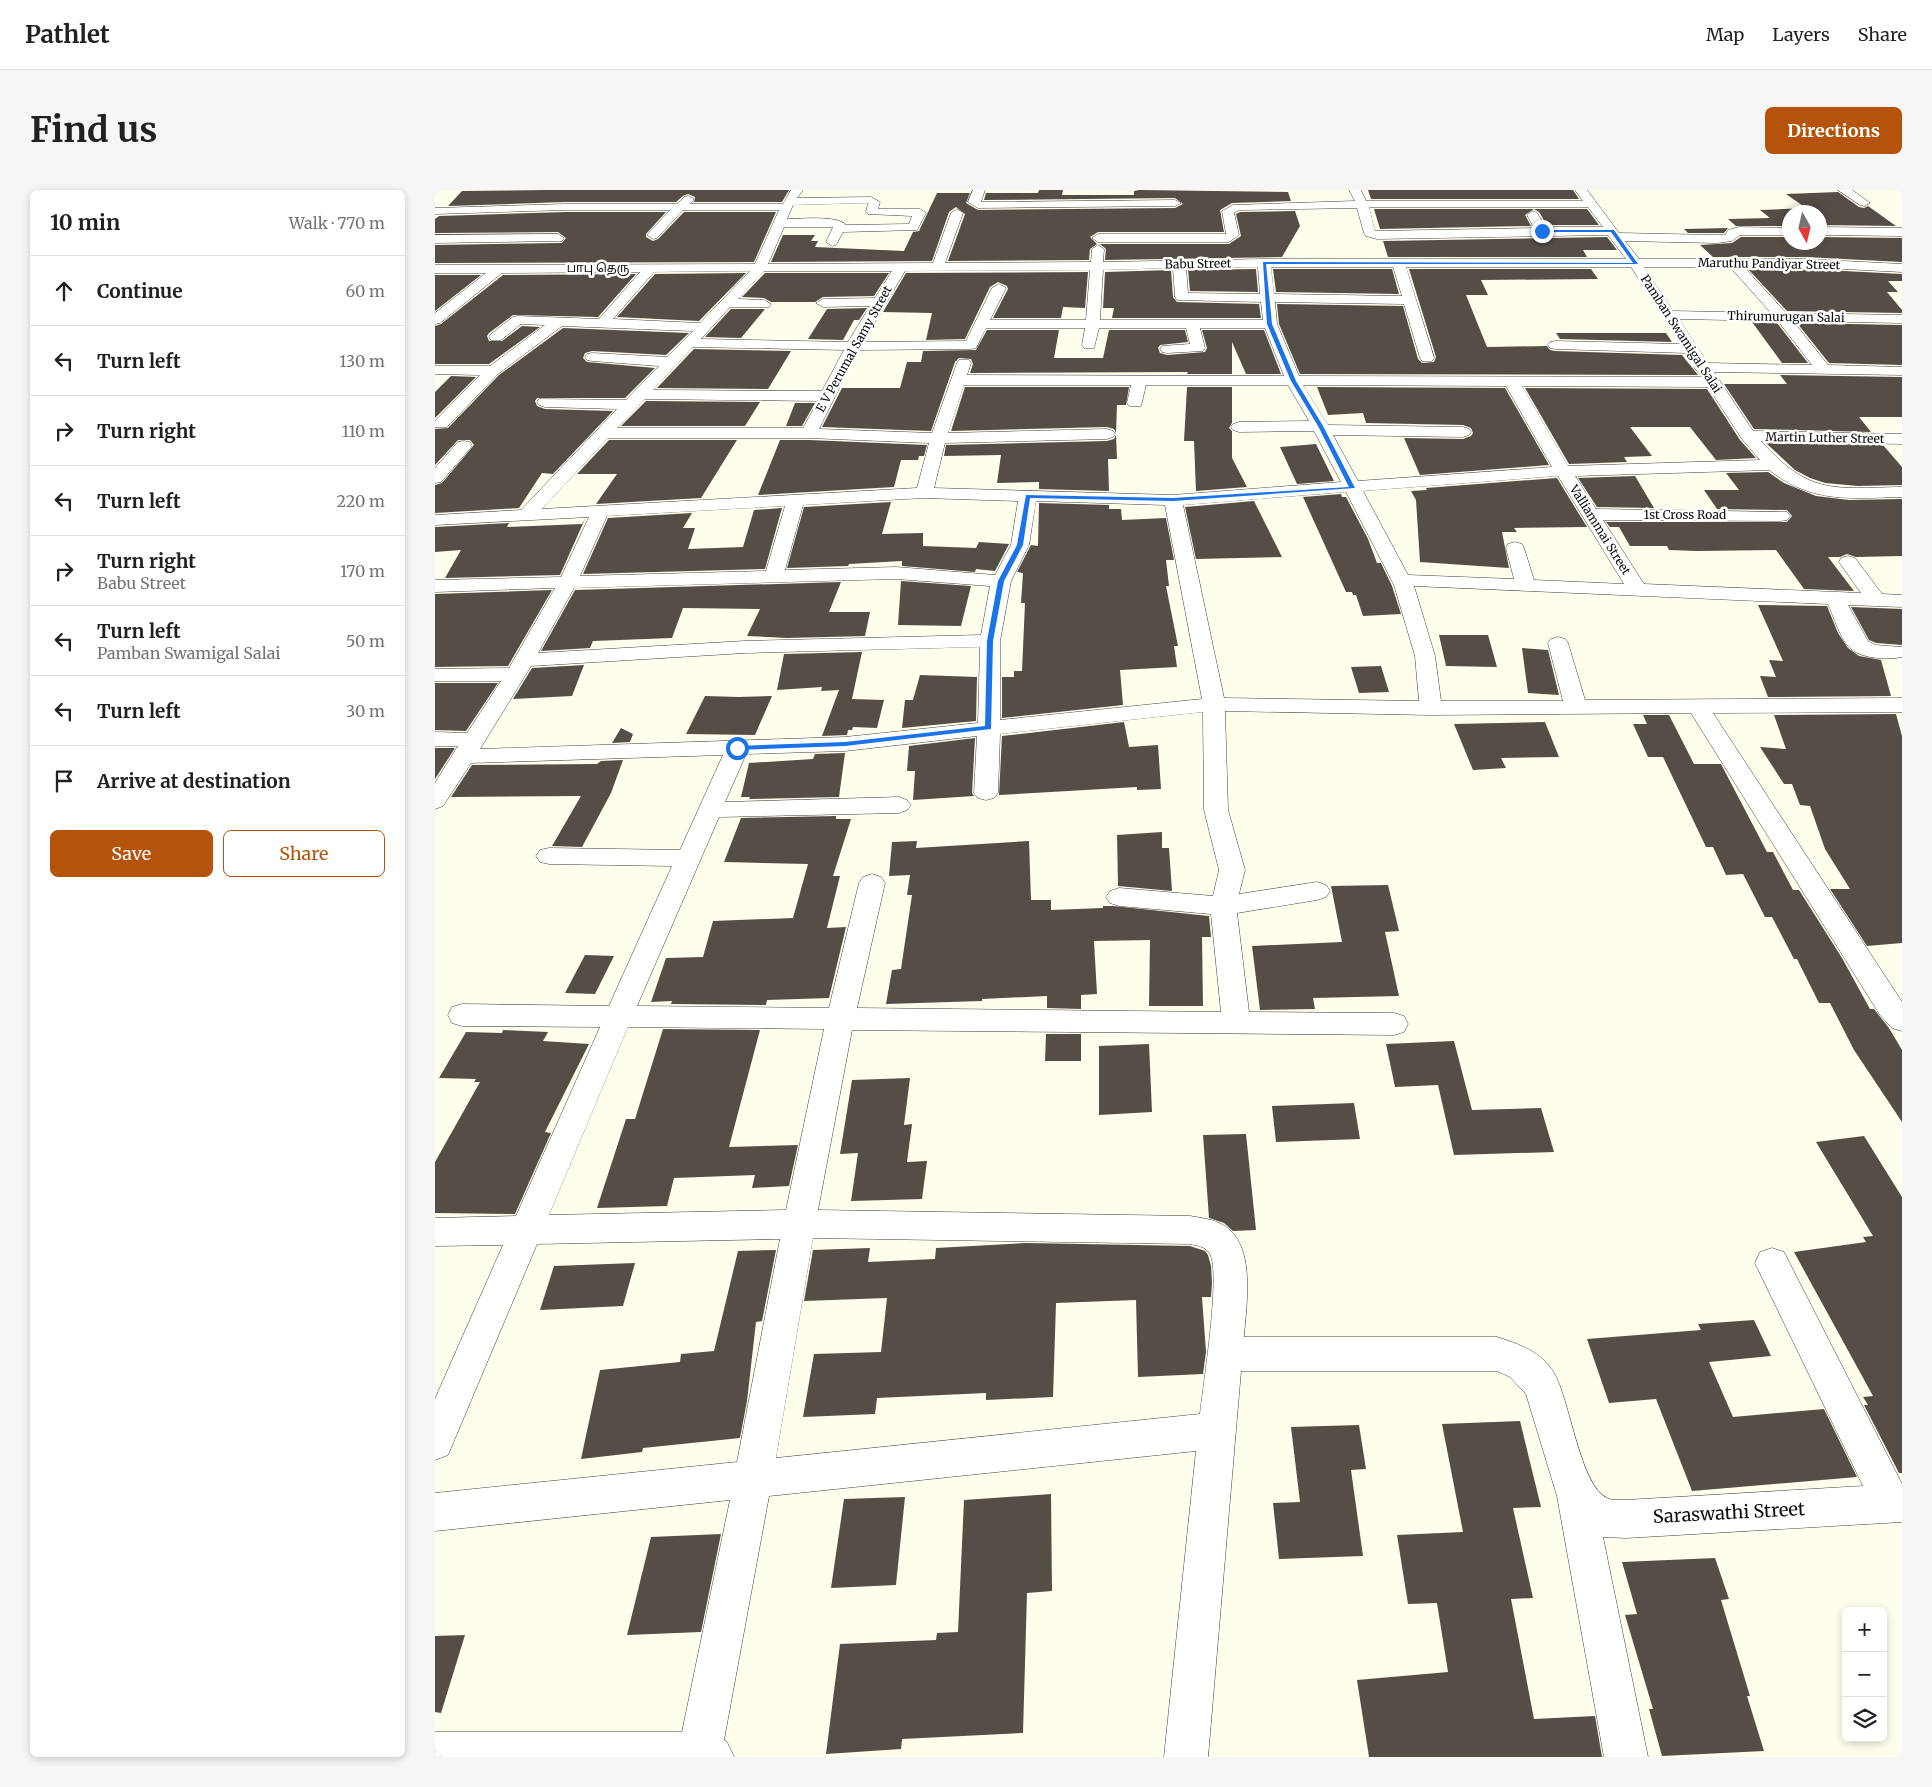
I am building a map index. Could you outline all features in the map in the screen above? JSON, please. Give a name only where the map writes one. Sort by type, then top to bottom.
[{"type":"street","points":[[653,236],[681,208],[695,190]]},
{"type":"street","points":[[526,515],[760,268],[787,205],[797,190]]},
{"type":"street","points":[[979,190],[974,202],[978,205],[1100,213],[1175,203]]},
{"type":"street","points":[[1089,345],[1093,325],[1101,190]]},
{"type":"street","points":[[1355,190],[1362,204],[1370,233],[1377,235],[1542,231],[1717,239],[1728,238],[1732,236],[1731,233],[1739,231],[1782,231]]},
{"type":"street","name":"Pamban Swamigal Salai","points":[[1581,190],[1636,264],[1711,382],[1748,436],[1767,459],[1791,479],[1819,490],[1835,492],[1902,492]]},
{"type":"street","points":[[1844,190],[1864,203]]},
{"type":"street","points":[[539,238],[574,196]]},
{"type":"street","points":[[435,211],[565,207],[681,208],[874,201],[873,212],[919,212],[920,214],[905,241]]},
{"type":"street","points":[[1099,238],[1224,238],[1233,235],[1228,211],[1231,209],[1362,204],[1591,204]]},
{"type":"street","points":[[1527,204],[1542,231]]},
{"type":"street","points":[[938,266],[957,213]]},
{"type":"street","points":[[780,223],[833,222],[839,224],[832,242],[840,244]]},
{"type":"street","points":[[838,229],[913,227]]},
{"type":"street","points":[[1827,231],[1902,232]]},
{"type":"street","points":[[435,239],[558,238]]},
{"type":"street","points":[[1876,254],[1896,267]]},
{"type":"street","points":[[1264,263],[1269,324],[1293,381],[1321,428],[1401,580],[1425,656],[1431,708]]},
{"type":"street","name":"Babu Street","points":[[760,268],[1264,263],[1636,264]]},
{"type":"street","points":[[1398,263],[1427,358]]},
{"type":"street","name":"Maruthu Pandiyar Street","points":[[1636,264],[1805,263],[1896,267]]},
{"type":"street","points":[[1167,349],[1198,348],[1187,324],[1179,264]]},
{"type":"street","points":[[1734,264],[1782,317],[1823,369]]},
{"type":"street","name":"E V Perumal Samy Street","points":[[809,433],[853,346],[901,266]]},
{"type":"street","points":[[435,320],[500,268]]},
{"type":"street","points":[[603,324],[650,268]]},
{"type":"street","name":"பாபு தெரு","points":[[435,269],[760,268]]},
{"type":"street","points":[[924,492],[938,438],[957,380],[980,324],[999,288]]},
{"type":"street","points":[[1182,297],[1409,300]]},
{"type":"street","points":[[444,298],[462,298]]},
{"type":"street","points":[[823,303],[879,302]]},
{"type":"street","points":[[726,303],[764,304]]},
{"type":"street","name":"Thirumurugan Salai","points":[[1669,316],[1902,319]]},
{"type":"street","points":[[496,337],[515,321],[703,327]]},
{"type":"street","points":[[441,424],[493,371],[558,322]]},
{"type":"street","points":[[980,324],[1269,324]]},
{"type":"street","points":[[687,343],[853,346],[971,345]]},
{"type":"street","points":[[1555,345],[1691,349]]},
{"type":"street","points":[[592,358],[670,362]]},
{"type":"street","points":[[1701,367],[1902,371]]},
{"type":"street","points":[[435,370],[493,371]]},
{"type":"street","points":[[957,380],[1711,382]]},
{"type":"street","points":[[1135,403],[1139,381]]},
{"type":"street","name":"Valliammai Street","points":[[1511,382],[1563,471],[1638,590]]},
{"type":"street","points":[[545,402],[828,396]]},
{"type":"street","points":[[1239,427],[1463,432]]},
{"type":"street","points":[[604,433],[809,433],[938,438],[1107,434]]},
{"type":"street","name":"Martin Luther Street","points":[[1748,436],[1902,439]]},
{"type":"street","points":[[435,478],[464,446]]},
{"type":"street","points":[[435,520],[924,492],[1173,500],[1563,471],[1767,459]]},
{"type":"street","points":[[986,793],[990,641],[1001,581],[1020,545],[1028,496]]},
{"type":"street","points":[[774,577],[796,499]]},
{"type":"street","points":[[1173,500],[1214,704],[1216,810],[1232,870],[1223,906],[1236,1023]]},
{"type":"street","points":[[435,801],[520,667],[568,582],[600,512]]},
{"type":"street","name":"1st Cross Road","points":[[1590,514],[1781,516]]},
{"type":"street","points":[[1515,548],[1526,586]]},
{"type":"street","points":[[1848,562],[1875,600]]},
{"type":"street","points":[[435,586],[896,573],[1001,581]]},
{"type":"street","points":[[1401,580],[1902,602]]},
{"type":"street","points":[[1835,598],[1856,642],[1861,647],[1871,651],[1896,652]]},
{"type":"street","points":[[435,675],[745,647],[990,641]]},
{"type":"street","points":[[1558,643],[1576,707]]},
{"type":"street","points":[[435,739],[470,748],[737,748],[845,744],[1214,704],[1431,708],[1902,705]]},
{"type":"street","points":[[1698,707],[1890,1008],[1902,1020]]},
{"type":"street","points":[[435,1442],[617,1018],[737,748]]},
{"type":"street","points":[[709,810],[899,805]]},
{"type":"street","points":[[549,856],[688,858]]},
{"type":"street","points":[[441,1755],[706,1755],[799,1224],[840,1020],[872,883]]},
{"type":"street","points":[[1119,896],[1223,906],[1317,891]]},
{"type":"street","points":[[462,1015],[617,1018],[1394,1024]]},
{"type":"street","points":[[435,1232],[799,1224],[1190,1230],[1214,1236],[1221,1244],[1231,1271],[1225,1354],[1186,1757]]},
{"type":"street","points":[[1772,1263],[1896,1503]]},
{"type":"street","points":[[1225,1354],[1497,1354],[1517,1360],[1529,1370],[1541,1385],[1574,1489],[1626,1757]]},
{"type":"street","points":[[435,1512],[1217,1431]]},
{"type":"street","name":"Saraswathi Street","points":[[1574,1489],[1593,1512],[1605,1518],[1626,1519],[1896,1503]]},
{"type":"building","points":[[789,190],[782,202],[694,202],[695,197],[688,194],[676,202],[565,202],[448,206],[462,191]]},
{"type":"building","points":[[1039,190],[1063,190],[1062,195],[1134,195],[1134,191],[1139,190],[1288,192],[1291,201],[1232,203],[1220,210],[1224,232],[1098,232],[1090,237],[1097,244],[1090,249],[1089,260],[948,261],[965,214],[956,207],[949,212],[932,261],[771,262],[783,235],[815,235],[811,241],[818,241],[815,247],[904,251],[913,232],[919,231],[937,193],[970,193],[966,203],[978,210],[1175,208],[1183,204],[1175,198],[984,200],[986,193],[1038,193]]},
{"type":"building","points":[[1368,190],[1573,190],[1579,199],[1371,199]]},
{"type":"building","points":[[1838,192],[1859,207],[1864,208],[1868,206],[1896,226],[1827,225],[1827,205],[1802,205],[1786,194]]},
{"type":"building","points":[[1374,209],[1534,209],[1525,215],[1531,226],[1380,229]]},
{"type":"building","points":[[1534,209],[1587,209],[1599,225],[1547,225],[1539,212]]},
{"type":"building","points":[[1782,209],[1782,226],[1736,226],[1728,219],[1770,218],[1760,210]]},
{"type":"building","points":[[1295,211],[1300,226],[1282,257],[1105,260],[1106,249],[1100,244],[1229,244],[1241,236],[1236,214],[1240,212]]},
{"type":"building","points":[[565,212],[666,212],[646,234],[646,237],[653,241],[658,239],[684,212],[776,212],[754,262],[435,263],[435,245],[562,243],[566,238],[558,232],[435,233],[435,219],[439,216]]},
{"type":"building","points":[[1728,228],[1724,233],[1688,233],[1684,229]]},
{"type":"building","points":[[1607,237],[1617,250],[1583,250],[1587,257],[1388,257],[1383,241]]},
{"type":"building","points":[[1741,237],[1782,237],[1782,250],[1827,250],[1827,237],[1902,238],[1902,262],[1805,257],[1713,257],[1700,245],[1732,243]]},
{"type":"building","points":[[1256,269],[1258,292],[1190,291],[1188,270]]},
{"type":"building","points":[[1273,269],[1392,269],[1399,294],[1276,292]]},
{"type":"building","points":[[1409,269],[1591,269],[1598,279],[1481,280],[1488,295],[1466,295],[1487,347],[1547,346],[1550,350],[1555,351],[1682,355],[1698,375],[1300,374],[1279,324],[1277,304],[1403,306],[1418,359],[1422,363],[1434,362],[1436,357]]},
{"type":"building","points":[[1748,269],[1805,269],[1902,274],[1902,281],[1888,281],[1898,292],[1887,292],[1902,310],[1902,313],[1787,311]]},
{"type":"building","points":[[1171,270],[1173,297],[1177,302],[1259,304],[1261,318],[1112,318],[1114,308],[1103,308],[1105,272]]},
{"type":"building","points":[[1088,272],[1085,308],[1063,307],[1061,318],[993,318],[1008,289],[1007,286],[998,282],[990,287],[965,339],[926,340],[932,313],[883,312],[906,273]]},
{"type":"building","points":[[746,273],[699,321],[617,317],[655,274]]},
{"type":"building","points":[[765,273],[889,273],[874,296],[823,297],[815,302],[771,302],[764,298],[742,297]]},
{"type":"building","points":[[636,274],[598,317],[513,315],[489,333],[487,336],[489,341],[502,341],[522,326],[540,327],[489,364],[435,364],[435,326],[441,324],[503,275]]},
{"type":"building","points":[[435,275],[481,275],[435,311]]},
{"type":"building","points":[[867,308],[859,320],[854,320],[843,340],[808,339],[827,309]]},
{"type":"building","points":[[731,309],[765,309],[741,338],[705,337]]},
{"type":"building","points":[[1752,322],[1777,323],[1808,363],[1782,363]]},
{"type":"building","points":[[1797,323],[1902,325],[1902,365],[1829,363]]},
{"type":"building","points":[[563,328],[689,333],[666,355],[592,351],[585,353],[583,358],[587,362],[655,368],[625,398],[537,398],[535,401],[537,406],[545,409],[613,411],[553,474],[542,473],[519,508],[435,513],[435,485],[442,483],[474,445],[470,440],[458,440],[435,465],[435,429],[448,428],[499,375]]},
{"type":"building","points":[[987,330],[1059,330],[1054,358],[1103,358],[1109,330],[1185,330],[1188,342],[1160,345],[1158,348],[1160,353],[1167,355],[1205,352],[1207,348],[1202,330],[1264,330],[1281,374],[1246,374],[1232,342],[1232,374],[1187,374],[1188,372],[970,373],[973,364],[971,359],[959,358],[955,362],[931,431],[822,427],[842,388],[900,388],[907,362],[921,362],[923,351],[976,350]]},
{"type":"building","points":[[1556,333],[1666,333],[1672,342],[1560,339]]},
{"type":"building","points":[[694,349],[791,351],[768,389],[657,388]]},
{"type":"building","points":[[1780,375],[1902,377],[1902,417],[1859,417],[1871,432],[1754,429],[1724,384],[1787,384]]},
{"type":"building","points":[[451,376],[476,377],[435,418],[435,392]]},
{"type":"building","points":[[965,387],[1129,387],[1126,405],[1117,405],[1116,433],[1114,429],[1107,427],[951,431]]},
{"type":"building","points":[[1187,387],[1232,387],[1232,423],[1229,428],[1232,431],[1232,458],[1247,487],[1196,491],[1194,441],[1184,441]]},
{"type":"building","points":[[1317,387],[1505,388],[1549,465],[1420,475],[1404,438],[1463,439],[1471,436],[1473,433],[1471,428],[1463,425],[1366,423],[1363,413],[1328,415]]},
{"type":"building","points":[[1525,388],[1707,389],[1740,440],[1756,458],[1716,460],[1690,427],[1630,427],[1652,456],[1624,457],[1627,462],[1569,464]]},
{"type":"building","points":[[646,401],[760,402],[745,426],[621,426]]},
{"type":"building","points":[[795,403],[815,403],[802,426],[786,426]]},
{"type":"building","points":[[1116,435],[1117,459],[1108,459],[1109,491],[1039,489],[1039,482],[997,483],[1001,455],[944,456],[946,445],[1107,441],[1114,439]]},
{"type":"building","points":[[609,440],[737,440],[701,498],[596,504],[617,474],[577,474]]},
{"type":"building","points":[[780,440],[927,445],[924,456],[919,456],[918,460],[901,460],[894,487],[758,495]]},
{"type":"building","points":[[1766,443],[1883,445],[1902,467],[1902,485],[1858,486],[1825,483],[1795,470]]},
{"type":"building","points":[[1316,444],[1334,481],[1297,484],[1280,447]]},
{"type":"building","points":[[1768,472],[1784,483],[1816,496],[1849,500],[1902,499],[1902,556],[1856,557],[1847,554],[1840,557],[1828,557],[1854,591],[1804,589],[1776,550],[1697,551],[1669,550],[1667,546],[1630,546],[1619,527],[1610,527],[1606,522],[1787,522],[1792,516],[1787,510],[1717,509],[1704,490],[1739,490],[1726,473]]},
{"type":"building","points":[[1635,476],[1654,508],[1597,507],[1578,478]]},
{"type":"building","points":[[1557,478],[1587,527],[1514,528],[1517,532],[1502,532],[1509,568],[1420,562],[1416,500],[1411,491],[1427,490],[1426,488]]},
{"type":"building","points":[[1341,494],[1342,497],[1346,497],[1368,539],[1377,563],[1381,563],[1392,586],[1401,614],[1363,616],[1356,595],[1353,595],[1352,592],[1346,592],[1303,497]]},
{"type":"building","points":[[1254,501],[1282,557],[1196,559],[1185,507]]},
{"type":"building","points":[[891,502],[882,534],[923,533],[923,546],[976,548],[979,542],[1009,544],[995,571],[976,569],[975,572],[902,566],[902,561],[849,564],[848,566],[787,568],[804,507]]},
{"type":"building","points":[[1039,503],[1109,505],[1109,509],[1121,509],[1122,520],[1166,518],[1174,560],[1166,560],[1169,586],[1166,586],[1178,646],[1174,646],[1177,667],[1120,670],[1123,705],[1002,718],[1002,677],[1014,677],[1014,671],[1022,671],[1025,603],[1021,603],[1023,573],[1017,572],[1031,545],[1038,546]]},
{"type":"building","points":[[782,508],[765,569],[583,574],[608,518],[692,513],[683,528],[695,528],[688,549],[743,547],[754,510]]},
{"type":"building","points":[[585,519],[560,575],[445,578],[461,550],[435,552],[435,527],[509,523],[507,527],[582,524]]},
{"type":"building","points":[[901,581],[971,586],[961,626],[898,625]]},
{"type":"building","points":[[841,582],[829,612],[870,612],[865,636],[787,638],[747,636],[760,609],[683,608],[672,638],[593,641],[590,648],[541,651],[575,590]]},
{"type":"building","points":[[552,590],[508,666],[435,667],[435,594]]},
{"type":"building","points":[[1758,605],[1827,606],[1838,633],[1848,648],[1859,656],[1881,660],[1891,696],[1768,697],[1760,676],[1776,677],[1769,660],[1783,661]]},
{"type":"building","points":[[1851,607],[1902,609],[1902,645],[1876,643],[1869,640]]},
{"type":"building","points":[[1439,635],[1488,635],[1497,667],[1446,666]]},
{"type":"building","points":[[1522,648],[1548,650],[1559,695],[1528,693]]},
{"type":"building","points":[[862,652],[852,699],[884,700],[877,728],[853,727],[852,730],[848,730],[847,735],[822,736],[839,690],[821,691],[822,687],[777,690],[784,654]]},
{"type":"building","points":[[584,665],[572,696],[513,699],[532,668]]},
{"type":"building","points":[[1381,666],[1389,692],[1359,693],[1351,667]]},
{"type":"building","points":[[920,675],[977,677],[976,721],[902,728],[905,700],[913,700]]},
{"type":"building","points":[[435,683],[498,683],[466,731],[435,730]]},
{"type":"building","points":[[705,696],[772,696],[755,735],[686,734]]},
{"type":"building","points":[[1896,714],[1902,736],[1902,943],[1867,946],[1830,889],[1850,889],[1825,849],[1810,806],[1800,805],[1792,784],[1784,784],[1760,747],[1786,749],[1774,715]]},
{"type":"building","points":[[1643,715],[1669,715],[1694,764],[1721,764],[1767,852],[1773,852],[1793,890],[1799,890],[1842,958],[1870,1009],[1874,1009],[1889,1028],[1902,1050],[1902,1122],[1854,1050],[1830,1003],[1819,1003],[1797,959],[1794,959],[1772,917],[1765,917],[1743,874],[1726,875],[1713,847],[1706,847],[1663,757],[1648,757],[1633,724],[1647,724]]},
{"type":"building","points":[[1124,722],[1129,747],[1158,745],[1161,789],[1137,790],[1137,787],[999,795],[1002,736]]},
{"type":"building","points":[[1545,722],[1559,757],[1501,758],[1506,768],[1473,770],[1454,724]]},
{"type":"building","points":[[621,728],[633,734],[630,742],[612,743]]},
{"type":"building","points":[[975,738],[972,793],[974,796],[913,800],[915,771],[907,771],[909,746]]},
{"type":"building","points":[[435,748],[455,748],[435,779]]},
{"type":"building","points":[[845,753],[839,797],[749,799],[750,797],[741,797],[749,763],[813,759],[815,754]]},
{"type":"building","points":[[623,760],[611,793],[582,847],[552,846],[581,796],[451,797],[472,765],[597,764],[601,761]]},
{"type":"building","points":[[836,816],[836,819],[851,819],[833,876],[840,876],[827,928],[846,927],[829,998],[767,1000],[766,1005],[671,1004],[672,1001],[651,1002],[666,958],[703,957],[713,921],[793,918],[808,864],[724,862],[741,818]]},
{"type":"building","points":[[1162,832],[1162,848],[1169,848],[1172,891],[1118,886],[1117,835]]},
{"type":"building","points":[[917,841],[916,848],[1029,841],[1031,900],[1051,900],[1051,910],[1113,906],[1209,916],[1211,937],[1202,937],[1203,1006],[1149,1006],[1150,940],[1094,941],[1097,994],[1081,995],[1081,1009],[1047,1008],[1047,996],[982,999],[982,1001],[886,1004],[892,970],[901,969],[912,895],[907,895],[910,875],[889,876],[892,842]]},
{"type":"building","points":[[1388,885],[1399,931],[1385,932],[1399,996],[1313,998],[1315,1009],[1260,1010],[1252,946],[1342,942],[1331,886]]},
{"type":"building","points":[[585,955],[614,956],[595,994],[565,993]]},
{"type":"building","points":[[663,1029],[760,1030],[729,1147],[798,1145],[789,1186],[752,1188],[755,1175],[674,1178],[667,1206],[597,1208],[626,1119],[635,1119]]},
{"type":"building","points":[[503,1030],[548,1032],[543,1041],[589,1044],[545,1132],[551,1133],[515,1214],[435,1213],[435,1162],[480,1082],[474,1082],[476,1079],[439,1078],[466,1032],[502,1033]]},
{"type":"building","points":[[1046,1034],[1081,1034],[1081,1061],[1045,1061]]},
{"type":"building","points":[[1454,1041],[1472,1110],[1541,1108],[1554,1152],[1454,1155],[1438,1085],[1395,1087],[1386,1044]]},
{"type":"building","points":[[1149,1044],[1152,1112],[1099,1115],[1099,1046]]},
{"type":"building","points":[[910,1078],[904,1125],[912,1124],[907,1162],[927,1161],[922,1199],[851,1201],[858,1153],[840,1154],[852,1080]]},
{"type":"building","points":[[1354,1103],[1360,1139],[1276,1142],[1272,1106]]},
{"type":"building","points":[[1246,1134],[1256,1230],[1233,1231],[1224,1223],[1209,1218],[1203,1135]]},
{"type":"building","points":[[1864,1136],[1902,1197],[1902,1473],[1899,1473],[1864,1405],[1868,1405],[1863,1397],[1873,1396],[1794,1252],[1866,1242],[1863,1237],[1873,1236],[1816,1142]]},
{"type":"building","points":[[1026,1243],[1190,1246],[1205,1251],[1211,1266],[1212,1283],[1211,1297],[1202,1297],[1206,1352],[1203,1374],[1138,1377],[1136,1300],[1056,1303],[1053,1397],[986,1400],[986,1393],[877,1398],[875,1414],[803,1417],[814,1354],[881,1352],[887,1298],[804,1301],[813,1250],[870,1248],[868,1262],[935,1259],[936,1248]]},
{"type":"building","points":[[776,1250],[762,1321],[756,1322],[747,1401],[740,1438],[643,1448],[642,1452],[581,1459],[600,1370],[680,1362],[681,1354],[714,1351],[738,1251]]},
{"type":"building","points":[[635,1263],[623,1306],[540,1310],[554,1266]]},
{"type":"building","points":[[1754,1320],[1771,1356],[1709,1362],[1733,1417],[1824,1409],[1857,1477],[1692,1491],[1656,1399],[1609,1403],[1587,1339],[1701,1330],[1698,1324]]},
{"type":"building","points":[[1520,1421],[1541,1507],[1513,1508],[1533,1598],[1511,1599],[1534,1719],[1595,1716],[1602,1757],[1369,1757],[1357,1680],[1448,1672],[1437,1603],[1408,1604],[1397,1535],[1463,1532],[1442,1424]]},
{"type":"building","points":[[1359,1425],[1366,1469],[1351,1470],[1363,1556],[1279,1559],[1273,1503],[1300,1502],[1291,1427]]},
{"type":"building","points":[[1051,1494],[1052,1591],[1027,1593],[1023,1733],[902,1739],[901,1749],[826,1754],[840,1644],[936,1640],[937,1633],[958,1632],[964,1500]]},
{"type":"building","points":[[905,1497],[896,1585],[831,1588],[844,1499]]},
{"type":"building","points":[[721,1534],[701,1632],[627,1635],[651,1537]]},
{"type":"building","points":[[1715,1558],[1729,1599],[1721,1600],[1750,1696],[1747,1696],[1764,1751],[1662,1756],[1649,1709],[1653,1709],[1625,1615],[1637,1614],[1622,1562]]},
{"type":"building","points":[[465,1635],[441,1713],[435,1712],[435,1636]]},
{"type":"route","points":[[737,748],[845,744],[989,728],[990,641],[1001,581],[1020,545],[1028,496],[1173,500],[1353,488],[1320,426],[1293,381],[1269,324],[1264,263],[1636,264],[1612,231],[1542,231]]}]
